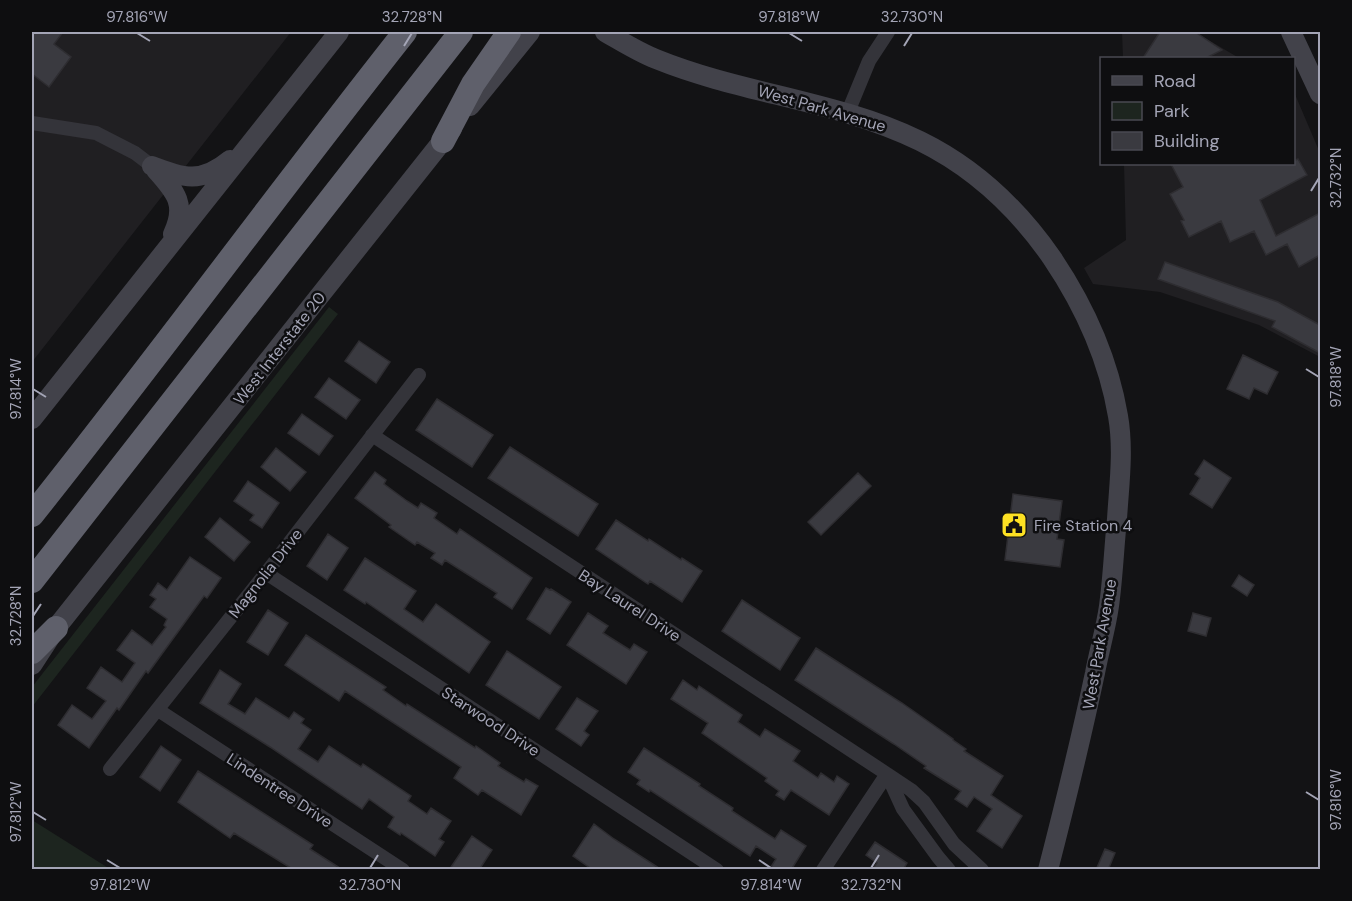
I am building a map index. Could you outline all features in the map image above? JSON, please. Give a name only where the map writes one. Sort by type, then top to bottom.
[{"type":"highway","points":[[32,515],[405,32]]},
{"type":"highway","points":[[32,581],[461,32]]},
{"type":"highway","points":[[443,141],[473,84],[509,32]]},
{"type":"highway","points":[[32,652],[56,628]]},
{"type":"main road","points":[[32,419],[339,32]]},
{"type":"main road","name":"West Interstate 20","points":[[32,665],[56,628],[530,32]]},
{"type":"main road","name":"West Park Avenue","points":[[605,32],[653,58],[694,73],[848,112],[886,125],[923,142],[962,167],[1020,215],[1070,284],[1099,341],[1118,415],[1120,480],[1109,606],[1077,761],[1048,870]]},
{"type":"main road","points":[[1291,32],[1320,94]]},
{"type":"main road","points":[[152,166],[177,176],[194,178],[218,171],[250,143]]},
{"type":"main road","points":[[152,166],[173,189],[179,202],[180,216],[163,254]]},
{"type":"street","points":[[848,112],[869,61],[888,32]]},
{"type":"street","points":[[32,123],[96,133],[135,153],[152,166]]},
{"type":"street","name":"Magnolia Drive","points":[[110,769],[419,375]]},
{"type":"street","name":"Bay Laurel Drive","points":[[372,435],[911,790],[924,802],[954,844],[982,870]]},
{"type":"street","name":"Starwood Drive","points":[[266,573],[717,870]]},
{"type":"street","name":"Lindentree Drive","points":[[158,710],[403,870]]},
{"type":"street","points":[[823,870],[887,774]]},
{"type":"street","points":[[887,774],[903,808],[949,870]]},
{"type":"shaded area","points":[[32,32],[291,32],[32,362]]},
{"type":"shaded area","points":[[1122,32],[1195,32],[1237,57],[1123,57]]},
{"type":"shaded area","points":[[1295,94],[1320,153],[1320,357],[1259,325],[1160,292],[1093,284],[1084,268],[1126,240],[1124,165],[1295,165]]},
{"type":"green space","points":[[329,307],[338,314],[32,707],[32,687]]},
{"type":"green space","points":[[32,820],[110,869],[32,869]]},
{"type":"building","points":[[32,32],[63,32],[54,44],[71,57],[49,87],[32,74]]},
{"type":"building","points":[[1160,32],[1195,32],[1222,50],[1208,57],[1144,57]]},
{"type":"building","points":[[1298,159],[1307,175],[1260,200],[1276,236],[1320,213],[1320,255],[1299,267],[1287,244],[1266,255],[1254,231],[1230,242],[1221,221],[1189,237],[1181,221],[1184,220],[1170,194],[1183,187],[1172,165],[1295,165],[1295,160]]},
{"type":"building","points":[[1165,262],[1278,302],[1320,325],[1320,353],[1272,327],[1275,321],[1158,279]]},
{"type":"building","points":[[359,341],[390,362],[376,383],[345,361]]},
{"type":"building","points":[[1243,355],[1278,372],[1267,394],[1254,388],[1249,399],[1227,389]]},
{"type":"building","points":[[329,378],[360,400],[346,419],[315,397]]},
{"type":"building","points":[[437,399],[493,435],[472,467],[416,430]]},
{"type":"building","points":[[302,414],[333,436],[319,455],[288,433]]},
{"type":"building","points":[[510,447],[598,504],[578,536],[488,478]]},
{"type":"building","points":[[276,448],[306,472],[290,491],[261,467]]},
{"type":"building","points":[[1204,460],[1231,478],[1212,508],[1190,494],[1200,478],[1195,474]]},
{"type":"building","points":[[375,472],[386,480],[384,484],[407,501],[418,508],[421,503],[437,513],[434,518],[457,534],[460,529],[532,578],[512,609],[494,597],[497,593],[445,560],[442,565],[431,558],[435,553],[417,542],[415,545],[389,527],[391,525],[355,498]]},
{"type":"building","points":[[858,473],[871,486],[821,535],[808,522]]},
{"type":"building","points":[[248,481],[279,503],[262,528],[250,520],[254,515],[234,501]]},
{"type":"building","points":[[1013,494],[1062,501],[1057,539],[1064,540],[1060,567],[1005,560]]},
{"type":"building","points":[[220,518],[250,542],[234,561],[205,537]]},
{"type":"building","points":[[616,520],[702,571],[682,602],[650,581],[648,584],[596,549]]},
{"type":"building","points":[[328,534],[348,548],[327,580],[307,566]]},
{"type":"building","points":[[190,557],[221,578],[207,598],[204,596],[148,673],[146,671],[119,710],[117,708],[89,748],[58,725],[72,705],[92,719],[106,701],[87,688],[101,667],[122,682],[135,663],[117,650],[132,630],[152,645],[166,627],[164,625],[167,619],[150,607],[156,599],[150,595],[158,583],[167,590]]},
{"type":"building","points":[[365,558],[416,591],[404,609],[423,622],[436,604],[490,642],[469,673],[366,602],[365,604],[344,590]]},
{"type":"building","points":[[1239,575],[1254,585],[1247,596],[1232,586]]},
{"type":"building","points":[[546,588],[571,602],[550,634],[527,619]]},
{"type":"building","points":[[742,600],[800,638],[780,670],[722,631]]},
{"type":"building","points":[[268,610],[288,623],[268,655],[247,642]]},
{"type":"building","points":[[588,613],[608,626],[603,633],[630,650],[634,644],[647,652],[626,684],[567,645]]},
{"type":"building","points":[[1193,613],[1211,618],[1206,636],[1188,631]]},
{"type":"building","points":[[306,635],[386,687],[383,690],[406,706],[407,704],[475,748],[476,746],[500,763],[498,766],[524,782],[526,779],[538,786],[521,815],[482,790],[478,795],[454,778],[461,767],[345,691],[339,701],[285,665]]},
{"type":"building","points":[[816,648],[902,703],[966,749],[964,751],[1003,776],[991,795],[1022,816],[1002,848],[977,831],[992,809],[974,797],[967,807],[955,799],[961,791],[924,768],[926,766],[894,744],[795,680]]},
{"type":"building","points":[[507,651],[561,687],[539,719],[486,685]]},
{"type":"building","points":[[220,670],[241,684],[228,704],[245,714],[256,698],[289,719],[294,712],[304,719],[301,723],[311,730],[298,749],[318,762],[329,746],[361,767],[363,764],[411,796],[408,801],[427,814],[431,808],[451,821],[439,839],[444,842],[435,856],[388,827],[394,817],[369,799],[362,809],[200,703]]},
{"type":"building","points":[[683,680],[697,690],[699,686],[742,715],[738,722],[760,737],[765,729],[800,751],[793,761],[818,778],[821,773],[834,782],[837,776],[849,784],[829,815],[791,790],[784,800],[776,795],[779,791],[765,781],[767,778],[702,733],[708,723],[671,699]]},
{"type":"building","points":[[577,698],[598,711],[584,731],[589,735],[581,746],[556,729]]},
{"type":"building","points":[[161,746],[181,760],[160,791],[140,777]]},
{"type":"building","points":[[644,748],[700,784],[699,786],[733,808],[732,811],[775,839],[781,830],[806,846],[791,870],[769,870],[776,859],[756,846],[750,856],[650,790],[649,792],[637,784],[640,780],[628,772]]},
{"type":"building","points":[[198,771],[313,845],[310,849],[343,870],[294,870],[234,833],[230,838],[178,802]]},
{"type":"building","points":[[594,824],[662,870],[593,870],[573,856]]},
{"type":"building","points":[[472,836],[492,850],[479,870],[449,870]]},
{"type":"building","points":[[875,842],[907,863],[903,870],[872,870],[877,863],[866,855]]},
{"type":"building","points":[[1105,849],[1115,853],[1108,870],[1096,870]]},
{"type":"place","name":"Fire Station 4","points":[[1014,525]]}]
